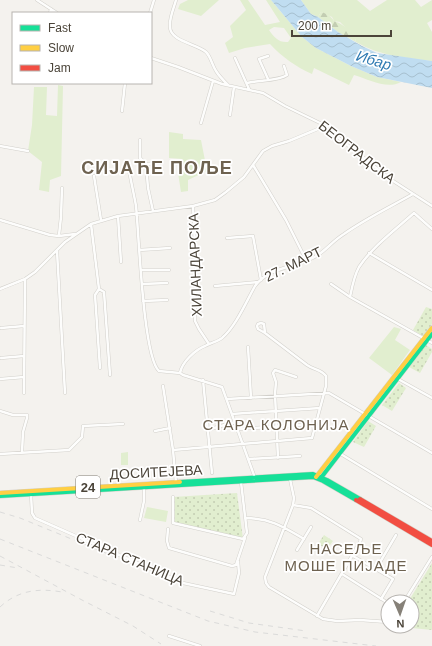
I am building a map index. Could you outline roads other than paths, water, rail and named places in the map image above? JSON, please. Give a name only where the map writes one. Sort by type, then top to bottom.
[{"type":"main road","points":[[317,477],[396,378],[425,340],[432,328]]},
{"type":"main road","points":[[425,340],[432,334]]},
{"type":"main road","points":[[317,477],[323,470]]},
{"type":"main road","points":[[323,470],[324,476],[327,480]]},
{"type":"main road","points":[[317,477],[432,545]]},
{"type":"main road","name":"ДОСИТЕЈЕВА","points":[[224,481],[241,482],[255,479],[317,477]]},
{"type":"main road","name":"ДОСИТЕЈЕВА","points":[[0,493],[317,477]]},
{"type":"main road","name":"24","points":[[317,477],[327,480],[432,541]]},
{"type":"main road","name":"ДОСИТЕЈЕВА","points":[[0,496],[144,488],[176,484]]},
{"type":"street","points":[[37,0],[56,12]]},
{"type":"street","points":[[150,12],[154,0]]},
{"type":"street","points":[[176,0],[170,24],[171,33],[177,38],[197,46],[206,52],[216,71],[228,86]]},
{"type":"street","points":[[268,56],[259,59],[268,79]]},
{"type":"street","name":"БЕОГРАДСКА","points":[[152,58],[228,86],[250,89],[269,95],[285,106],[310,117],[325,126],[390,179],[432,206]]},
{"type":"street","points":[[235,58],[250,89]]},
{"type":"street","points":[[247,83],[268,79],[279,79],[286,76],[284,66]]},
{"type":"street","points":[[201,123],[213,81]]},
{"type":"street","points":[[122,111],[125,84]]},
{"type":"street","points":[[230,115],[234,87]]},
{"type":"street","points":[[0,289],[25,279],[35,272],[75,234],[91,224],[118,216],[193,206],[215,200],[244,177],[263,151],[272,146],[289,141],[325,126]]},
{"type":"street","points":[[140,140],[140,158],[146,164],[148,188],[153,211]]},
{"type":"street","points":[[0,146],[28,151]]},
{"type":"street","points":[[146,164],[160,163]]},
{"type":"street","points":[[253,165],[286,220],[306,260]]},
{"type":"street","points":[[129,170],[136,214],[143,301],[148,338],[155,368],[159,371],[180,373],[182,375],[203,380],[222,387],[244,444],[255,479]]},
{"type":"street","points":[[94,176],[101,220]]},
{"type":"street","points":[[59,236],[62,217],[62,188]]},
{"type":"street","name":"27. МАРТ","points":[[180,373],[182,367],[202,347],[221,339],[228,332],[259,281],[268,274],[317,256],[343,234],[413,194]]},
{"type":"street","name":"ХИЛАНДАРСКА","points":[[193,206],[196,266],[195,321],[198,329],[209,344]]},
{"type":"street","points":[[350,297],[359,268],[369,253],[414,213],[432,229]]},
{"type":"street","points":[[118,216],[121,262]]},
{"type":"street","points":[[0,220],[37,232],[59,236],[75,234]]},
{"type":"street","points":[[91,224],[98,290],[95,295],[100,368]]},
{"type":"street","points":[[64,235],[68,240]]},
{"type":"street","points":[[215,286],[259,281],[253,236],[227,238]]},
{"type":"street","points":[[139,250],[170,248]]},
{"type":"street","points":[[57,250],[65,393]]},
{"type":"street","points":[[369,253],[432,289]]},
{"type":"street","points":[[140,270],[169,270]]},
{"type":"street","points":[[24,393],[25,279]]},
{"type":"street","points":[[142,284],[166,283]]},
{"type":"street","points":[[331,284],[350,297],[432,343]]},
{"type":"street","points":[[98,290],[104,292],[110,375]]},
{"type":"street","points":[[143,301],[167,300]]},
{"type":"street","points":[[1,328],[24,326]]},
{"type":"street","points":[[173,450],[312,438],[327,380],[326,375],[318,369],[306,365],[265,333]]},
{"type":"street","points":[[248,346],[251,398]]},
{"type":"street","points":[[1,358],[24,356]]},
{"type":"street","points":[[278,458],[275,396],[276,382],[273,373],[277,370],[296,377]]},
{"type":"street","points":[[0,379],[24,378]]},
{"type":"street","points":[[396,378],[432,398]]},
{"type":"street","points":[[203,380],[212,473]]},
{"type":"street","points":[[163,386],[173,450],[176,484]]},
{"type":"street","points":[[227,399],[324,392],[331,394],[432,453]]},
{"type":"street","points":[[232,414],[320,408]]},
{"type":"street","points":[[0,411],[13,415],[27,415],[23,432],[22,452]]},
{"type":"street","points":[[207,430],[235,422]]},
{"type":"street","points":[[0,454],[70,450],[82,437],[83,426],[123,424]]},
{"type":"street","points":[[238,429],[316,424]]},
{"type":"street","points":[[155,431],[170,428]]},
{"type":"street","points":[[338,452],[432,509]]},
{"type":"street","points":[[249,459],[300,456]]},
{"type":"street","points":[[290,479],[294,505],[265,578],[266,583],[269,587],[323,619],[337,621],[360,620],[380,621]]},
{"type":"street","name":"СТАРА СТАНИЦА","points":[[31,494],[32,513],[35,518],[183,583],[234,594],[239,576],[238,561],[247,533],[241,482]]},
{"type":"street","points":[[140,520],[144,501],[144,488]]},
{"type":"street","points":[[173,497],[173,523],[243,539],[245,537]]},
{"type":"street","points":[[294,505],[311,508],[361,539],[317,616]]},
{"type":"street","points":[[246,518],[266,520],[285,527],[304,539]]},
{"type":"street","points":[[297,550],[311,527]]},
{"type":"street","name":"СТАРА СТАНИЦА","points":[[168,530],[167,541],[169,548],[232,566]]},
{"type":"street","points":[[376,569],[396,535]]},
{"type":"street","points":[[352,556],[393,579],[384,594]]},
{"type":"street","points":[[409,594],[432,557]]},
{"type":"street","points":[[238,561],[236,565],[232,566],[238,572],[239,576]]},
{"type":"street","points":[[342,574],[380,598]]},
{"type":"street","points":[[170,636],[200,646]]},
{"type":"water","name":"Ибар","points":[[271,0],[301,0],[311,14],[318,17],[338,32],[377,53],[432,61],[432,88],[377,77],[351,66],[316,48],[302,37]]},
{"type":"railway","points":[[0,512],[20,518],[145,569]]},
{"type":"railway","points":[[0,539],[208,621],[255,632],[376,646]]},
{"type":"railway","points":[[0,556],[133,626],[161,644]]},
{"type":"railway","points":[[0,565],[18,568]]},
{"type":"railway","points":[[0,607],[14,597],[29,592],[45,590],[62,592]]},
{"type":"railway","points":[[210,611],[249,623],[306,631]]},
{"type":"district","name":"СИЈАЋЕ ПОЉЕ","points":[[157,168]]},
{"type":"district","name":"СТАРА КОЛОНИЈА","points":[[276,424]]},
{"type":"district","name":"НАСЕЉЕ МОШЕ ПИЈАДЕ","points":[[346,556]]}]
